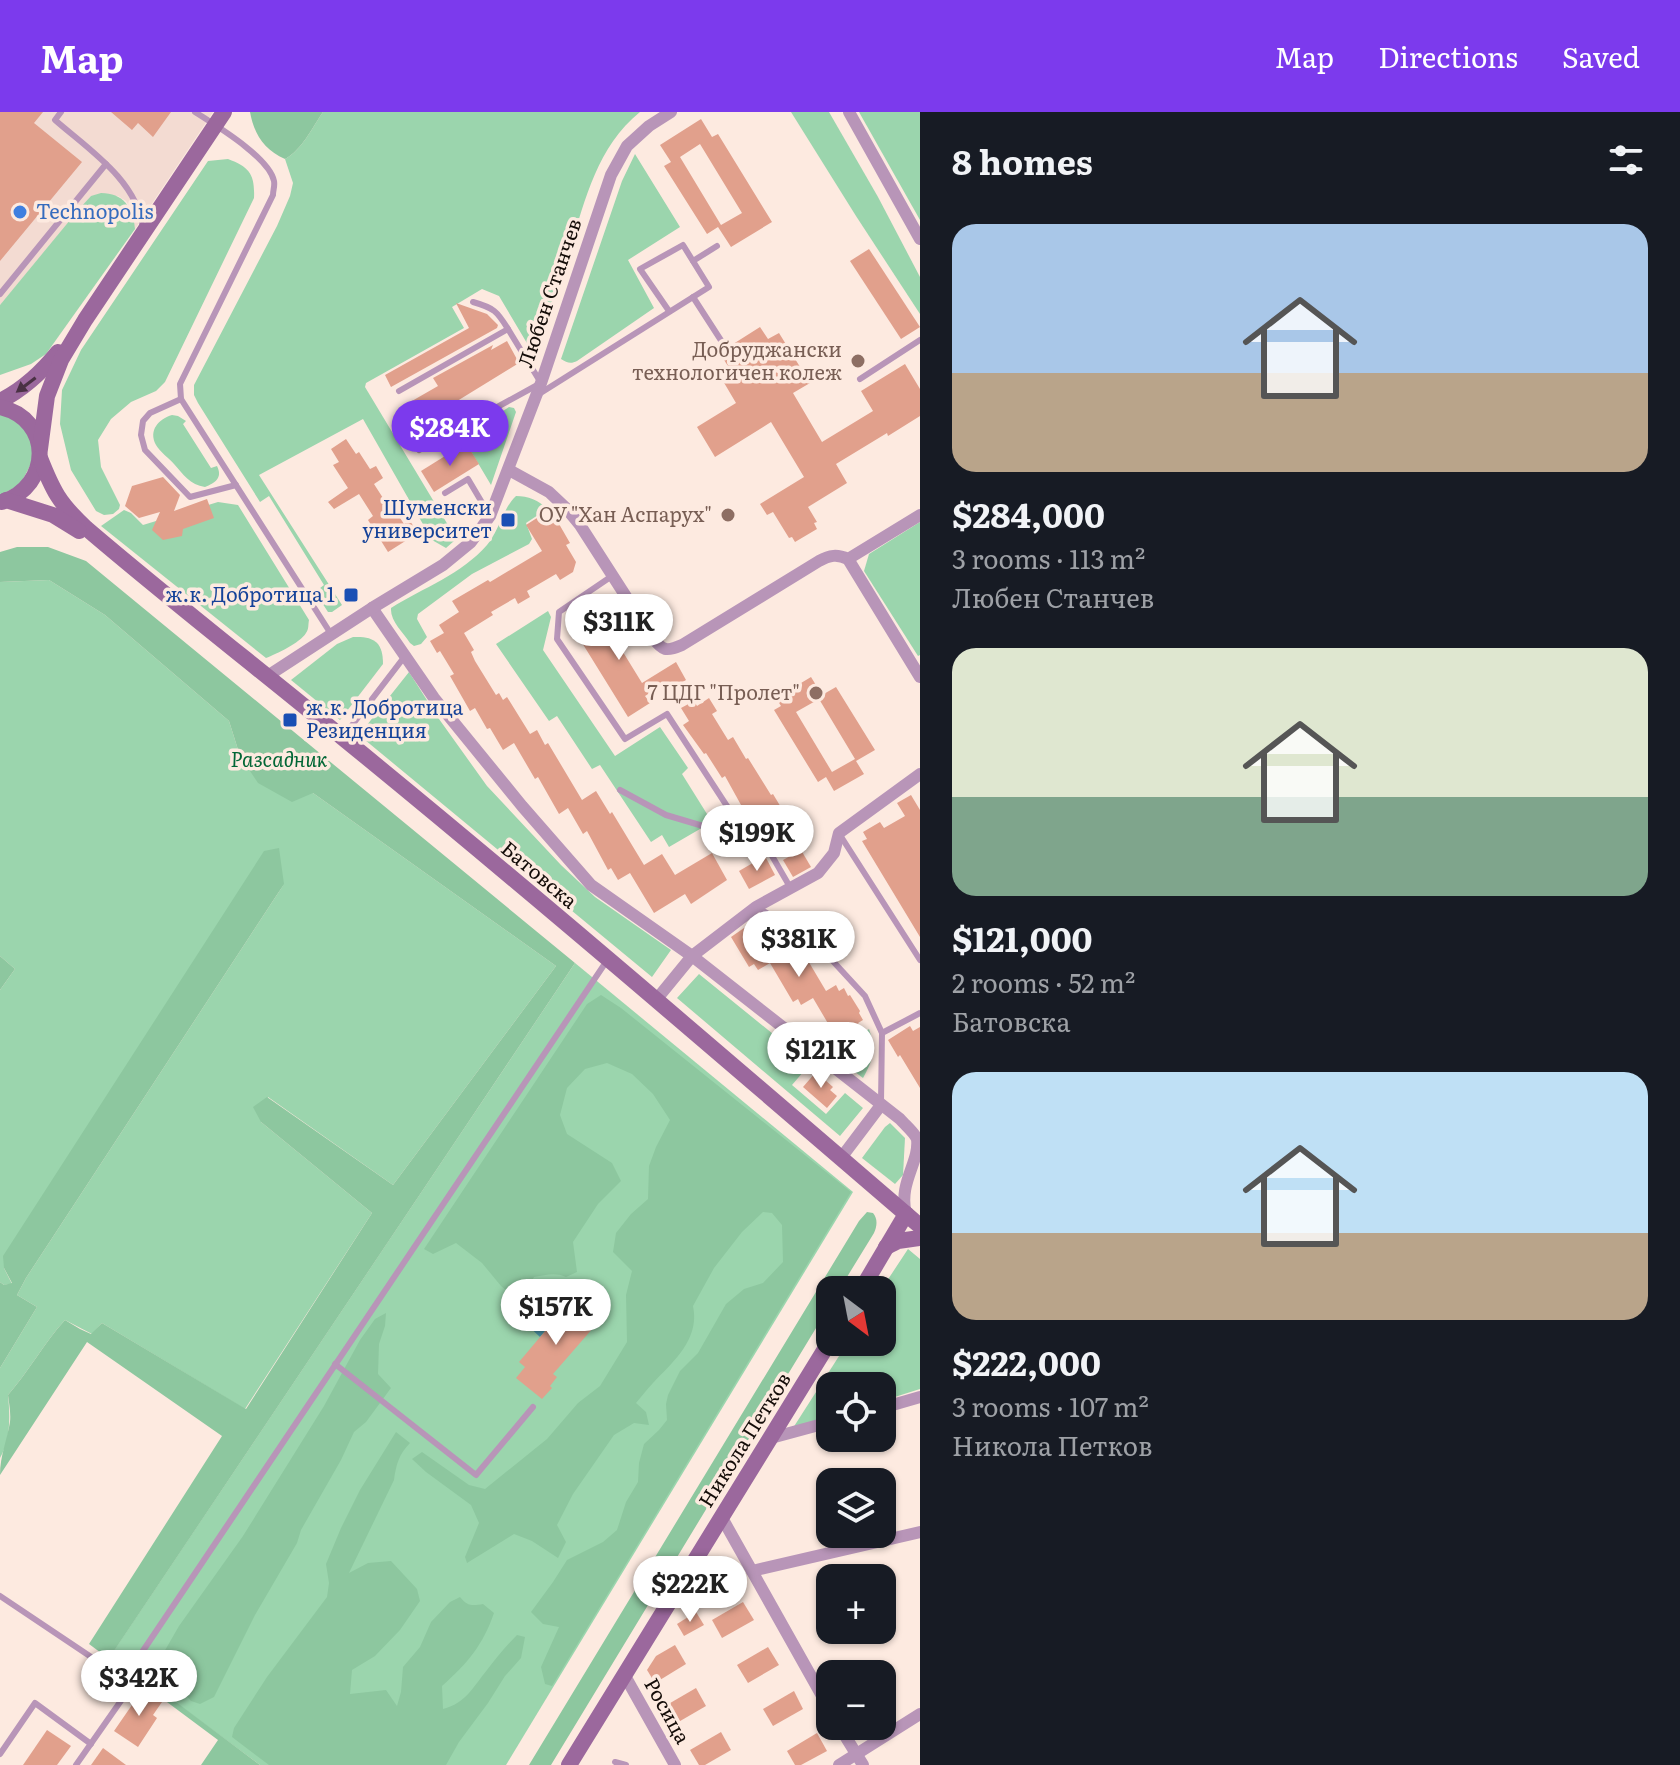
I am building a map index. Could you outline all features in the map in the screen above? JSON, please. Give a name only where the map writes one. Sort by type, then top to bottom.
[{"type":"street","name":"Любен Станчев","points":[[266,677],[443,565],[471,542],[490,516],[541,383],[611,175],[627,146],[671,112]]},
{"type":"street","points":[[849,112],[920,239]]},
{"type":"street","points":[[3,501],[19,494],[37,472],[43,414],[61,360],[220,119]]},
{"type":"street","points":[[0,404],[39,375],[85,320]]},
{"type":"street","name":"Батовска","points":[[0,404],[27,421],[37,437],[52,488],[66,509],[127,563],[343,737],[608,959],[920,1226]]},
{"type":"street","points":[[509,470],[549,492],[566,508],[661,648],[670,650],[682,645],[819,561],[830,555],[841,556],[848,559],[919,672]]},
{"type":"street","name":"Батовска","points":[[3,501],[53,515],[127,563]]},
{"type":"street","points":[[848,559],[920,515]]},
{"type":"street","points":[[372,608],[443,710],[591,885],[692,956],[900,1119],[917,1139],[917,1164],[903,1198],[906,1214],[869,1276]]},
{"type":"street","points":[[656,1000],[692,956],[756,907],[818,873],[834,853],[839,833],[920,774]]},
{"type":"street","points":[[841,1158],[881,1105]]},
{"type":"street","points":[[886,1247],[898,1241],[920,1238]]},
{"type":"street","name":"Никола Петков","points":[[569,1765],[821,1356]]},
{"type":"street","points":[[896,1404],[920,1397]]},
{"type":"street","points":[[771,1438],[816,1426]]},
{"type":"street","points":[[721,1516],[816,1685]]},
{"type":"street","points":[[752,1571],[920,1532]]},
{"type":"street","name":"Росица","points":[[625,1676],[672,1764]]},
{"type":"street","points":[[839,1765],[859,1760],[920,1714]]},
{"type":"street","points":[[847,1740],[859,1760]]},
{"type":"lane","points":[[61,112],[55,120],[106,164],[125,185],[138,206],[144,232]]},
{"type":"lane","points":[[195,112],[220,119],[268,169],[274,182],[273,195],[180,384],[181,399],[331,634]]},
{"type":"lane","points":[[0,294],[106,164]]},
{"type":"lane","points":[[536,396],[709,287],[683,245],[640,269],[669,311]]},
{"type":"lane","points":[[693,261],[717,246]]},
{"type":"lane","points":[[693,297],[724,345]]},
{"type":"lane","points":[[419,450],[541,383],[498,313],[473,302]]},
{"type":"lane","points":[[399,391],[508,329]]},
{"type":"lane","points":[[860,379],[920,340]]},
{"type":"lane","points":[[181,399],[150,413],[143,421],[141,435],[145,450],[190,497],[236,485]]},
{"type":"lane","points":[[445,493],[468,479],[490,516]]},
{"type":"lane","points":[[612,576],[559,612],[557,639],[625,739],[667,714],[738,823],[768,849],[790,887]]},
{"type":"lane","points":[[343,737],[405,656]]},
{"type":"lane","points":[[620,790],[666,815],[703,826],[738,823]]},
{"type":"lane","points":[[839,833],[920,960]]},
{"type":"lane","points":[[756,907],[804,935],[865,996],[882,1033],[881,1105]]},
{"type":"lane","points":[[124,1679],[608,959]]},
{"type":"lane","points":[[882,1033],[920,1013]]},
{"type":"lane","points":[[335,1364],[476,1475],[533,1407]]},
{"type":"lane","points":[[0,1596],[132,1685],[76,1765]]},
{"type":"lane","points":[[0,1754],[35,1703],[91,1744]]},
{"type":"lane","points":[[615,1762],[626,1765]]},
{"type":"shaded area","points":[[0,112],[213,112],[135,229],[126,201],[118,196],[91,196],[0,305]]},
{"type":"green space","points":[[250,112],[323,112],[302,144],[285,159],[271,151],[261,140]]},
{"type":"green space","points":[[323,112],[640,112],[613,141],[595,174],[534,355],[499,296],[482,289],[452,307],[464,328],[366,383],[365,387],[454,535],[454,541],[446,548],[432,540],[363,419],[259,475],[342,605],[332,612],[328,612],[315,592],[324,585],[269,496],[260,502],[194,395],[194,385],[290,196],[293,183],[285,159],[302,144]]},
{"type":"green space","points":[[791,112],[829,112],[920,277],[920,314],[856,216]]},
{"type":"green space","points":[[859,112],[920,112],[920,220]]},
{"type":"green space","points":[[635,154],[680,227],[628,260],[654,308],[577,361],[567,362],[561,359],[622,181]]},
{"type":"green space","points":[[228,159],[250,173],[254,198],[165,382],[156,391],[131,402],[111,419],[98,440],[101,467],[120,505],[113,514],[104,515],[96,511],[71,470],[60,424],[62,390],[81,350],[208,161]]},
{"type":"green space","points":[[101,193],[115,196],[126,203],[135,229],[46,354],[31,364],[0,375],[0,305],[80,208],[91,196]]},
{"type":"green space","points":[[509,407],[516,412],[491,485],[466,443],[503,420],[500,413]]},
{"type":"green space","points":[[0,414],[17,421],[27,432],[33,460],[20,485],[0,495]]},
{"type":"green space","points":[[172,415],[186,421],[183,424],[211,468],[217,466],[218,477],[212,484],[205,487],[191,481],[156,445],[153,435],[156,426]]},
{"type":"green space","points":[[516,496],[533,499],[547,509],[526,523],[532,539],[529,544],[472,574],[418,614],[417,619],[427,637],[414,646],[395,622],[391,608],[454,572],[477,555],[491,539]]},
{"type":"green space","points":[[218,502],[238,505],[309,620],[303,637],[266,658],[101,526],[124,510],[143,525]]},
{"type":"green space","points":[[920,522],[918,656],[864,571],[869,554]]},
{"type":"green space","name":"Разсадник","points":[[17,547],[48,547],[86,561],[575,963],[112,1654],[260,1765],[201,1765],[218,1740],[89,1644],[222,1436],[87,1342],[0,1475],[10,1422],[8,1395],[65,1320],[91,1334],[102,1323],[246,1409],[372,1213],[261,1122],[253,1107],[267,1097],[393,1185],[556,966],[313,793],[292,802],[258,783],[240,756],[229,721],[105,615],[49,580],[0,582],[0,552]]},
{"type":"green space","points":[[49,580],[105,615],[229,721],[240,756],[313,793],[556,966],[393,1185],[268,1097],[261,1122],[372,1213],[245,1409],[102,1323],[92,1334],[65,1320],[8,1395],[8,1435],[0,1458],[0,1368],[37,1307],[17,1295],[284,884],[4,1268],[12,1284],[4,1285],[0,1282],[0,990],[15,969],[0,956],[0,582]]},
{"type":"green space","points":[[548,611],[551,617],[543,650],[615,756],[660,727],[688,768],[682,774],[712,822],[669,847],[662,835],[651,842],[600,765],[592,769],[557,716],[549,721],[496,644]]},
{"type":"green space","points":[[353,637],[376,642],[383,664],[340,720],[291,680],[337,644]]},
{"type":"green space","points":[[409,672],[487,786],[561,865],[595,897],[671,950],[652,977],[359,735]]},
{"type":"green space","points":[[279,848],[284,884],[26,1278],[17,1295],[37,1307],[0,1368],[0,1282],[4,1285],[12,1283],[4,1268],[3,1256],[264,851]]},
{"type":"green space","points":[[0,956],[15,969],[0,990]]},
{"type":"green space","points":[[575,963],[853,1192],[506,1765],[260,1765],[111,1655]]},
{"type":"green space","points":[[699,974],[810,1064],[792,1085],[826,1114],[845,1093],[863,1108],[840,1136],[677,998]]},
{"type":"green space","points":[[601,995],[851,1192],[552,1686],[545,1684],[541,1667],[559,1627],[543,1624],[531,1612],[567,1560],[603,1542],[617,1530],[626,1502],[638,1482],[644,1444],[667,1420],[668,1395],[680,1371],[698,1353],[726,1304],[744,1289],[763,1283],[783,1262],[782,1225],[772,1213],[763,1212],[742,1232],[714,1268],[693,1306],[693,1329],[684,1349],[636,1403],[646,1412],[649,1425],[634,1423],[614,1435],[573,1494],[557,1525],[566,1542],[558,1558],[532,1541],[514,1534],[467,1563],[465,1557],[479,1523],[471,1505],[412,1459],[422,1452],[469,1485],[485,1489],[547,1439],[578,1403],[600,1386],[627,1342],[626,1295],[632,1271],[613,1252],[616,1233],[648,1199],[649,1166],[670,1120],[653,1094],[632,1074],[607,1063],[585,1069],[567,1088],[560,1115],[567,1134],[612,1163],[621,1181],[598,1204],[573,1242],[577,1272],[566,1277],[554,1274],[534,1277],[524,1295],[514,1297],[482,1263],[456,1243],[433,1254],[424,1249],[587,1004]]},
{"type":"green space","points":[[869,1029],[872,1055],[863,1078],[831,1054]]},
{"type":"green space","points":[[890,1123],[905,1138],[903,1175],[895,1184],[862,1158]]},
{"type":"green space","points":[[867,1212],[873,1213],[876,1218],[874,1233],[848,1276],[826,1276]]},
{"type":"green space","points":[[908,1249],[920,1259],[920,1389],[896,1397],[896,1372],[829,1372],[839,1356],[896,1356],[896,1276],[890,1276]]},
{"type":"green space","points":[[816,1292],[816,1328],[551,1765],[529,1765]]},
{"type":"green space","points":[[386,1313],[379,1344],[378,1374],[391,1388],[366,1422],[354,1432],[214,1697],[200,1704],[191,1701],[178,1686],[158,1675],[160,1659],[179,1626],[243,1536],[324,1406],[360,1340],[375,1319]]},
{"type":"green space","points":[[816,1392],[816,1422],[793,1428]]},
{"type":"green space","points":[[396,1432],[410,1443],[401,1456],[394,1480],[349,1573],[368,1563],[391,1561],[417,1589],[420,1601],[400,1630],[375,1656],[352,1670],[350,1694],[386,1690],[397,1706],[403,1667],[420,1647],[431,1622],[450,1602],[460,1597],[470,1605],[483,1604],[494,1613],[473,1653],[442,1686],[443,1709],[458,1703],[468,1694],[517,1635],[525,1637],[521,1658],[505,1676],[446,1765],[269,1765],[232,1737],[234,1728],[267,1677],[327,1597],[329,1583],[326,1564],[341,1528],[360,1490]]},
{"type":"water","points":[[552,1294],[566,1306],[540,1337],[526,1324]]},
{"type":"building","name":"Technopolis","points":[[0,112],[43,112],[34,123],[82,162],[0,261]]},
{"type":"building","points":[[111,112],[171,112],[153,137],[138,123],[132,130]]},
{"type":"building","points":[[701,119],[712,137],[718,134],[772,222],[731,247],[718,227],[707,234],[664,166],[671,162],[660,145]],"holes":[[[700,144],[742,213],[721,225],[680,157]]]},
{"type":"building","points":[[869,249],[920,327],[901,339],[850,261]]},
{"type":"building","points":[[456,303],[487,314],[498,325],[497,328],[391,387],[385,375],[469,328]]},
{"type":"building","points":[[760,327],[768,339],[779,333],[810,383],[793,393],[822,442],[873,411],[861,391],[905,364],[920,389],[920,416],[836,464],[847,483],[808,507],[817,522],[814,523],[817,529],[795,542],[792,537],[789,538],[773,512],[767,515],[760,504],[804,477],[771,422],[715,457],[697,427],[736,403],[723,381],[733,374],[719,352],[727,350]]},
{"type":"building","points":[[507,341],[519,363],[449,406],[452,412],[409,437],[398,409],[438,386],[433,378],[493,345],[491,350]]},
{"type":"building","points":[[346,439],[370,469],[376,466],[383,478],[374,484],[390,509],[393,507],[404,524],[410,521],[418,533],[388,552],[368,520],[373,516],[359,494],[334,509],[328,502],[348,488],[333,465],[339,462],[331,449]]},
{"type":"building","points":[[466,443],[479,464],[434,492],[421,471]]},
{"type":"building","points":[[163,477],[180,495],[174,511],[207,499],[214,518],[183,529],[182,536],[163,540],[152,530],[160,512],[139,518],[125,506],[132,486]]},
{"type":"building","points":[[540,516],[545,524],[555,517],[570,543],[566,545],[576,562],[573,572],[560,580],[556,574],[527,591],[530,597],[518,604],[515,598],[464,633],[474,650],[471,652],[496,695],[499,693],[503,700],[507,697],[530,734],[537,730],[545,745],[548,743],[582,800],[596,791],[644,865],[662,854],[675,875],[712,853],[727,880],[691,904],[685,894],[654,913],[630,873],[618,880],[611,868],[608,870],[587,831],[583,834],[568,808],[559,814],[514,743],[503,750],[475,708],[470,711],[450,676],[454,674],[430,641],[444,633],[439,625],[459,612],[452,601],[542,551],[526,525]]},
{"type":"building","points":[[591,600],[642,683],[676,662],[686,680],[668,691],[664,684],[645,696],[650,703],[628,717],[571,625],[576,622],[570,613]]},
{"type":"building","points":[[811,677],[822,695],[836,687],[875,750],[856,761],[864,774],[834,791],[826,777],[818,782],[774,710],[781,706],[776,698]],"holes":[[[819,699],[855,759],[832,772],[796,712]]]},
{"type":"building","points":[[709,698],[717,711],[712,714],[728,740],[733,737],[782,809],[757,824],[750,812],[746,814],[725,776],[722,778],[683,725],[689,721],[681,708],[694,701],[697,706]]},
{"type":"building","points":[[911,795],[920,810],[920,937],[862,841],[867,839],[863,832],[880,822],[884,828],[905,816],[897,803]]},
{"type":"building","points":[[801,850],[811,867],[793,877],[783,860]]},
{"type":"building","points":[[765,856],[775,875],[749,889],[739,871]]},
{"type":"building","points":[[757,919],[764,925],[782,956],[792,950],[796,956],[801,953],[807,959],[826,991],[836,985],[839,991],[844,988],[860,1011],[863,1020],[858,1023],[862,1030],[845,1040],[841,1034],[836,1037],[813,998],[801,1005],[798,999],[793,1002],[770,963],[758,970],[754,964],[749,967],[731,937]]},
{"type":"building","points":[[910,1026],[913,1031],[920,1027],[920,1088],[888,1040]]},
{"type":"building","points":[[816,1072],[833,1087],[830,1090],[837,1096],[827,1108],[803,1087]]},
{"type":"building","points":[[573,1298],[600,1320],[553,1374],[557,1377],[542,1399],[516,1378],[525,1367],[519,1362]]},
{"type":"building","points":[[743,1602],[754,1620],[722,1638],[712,1620]]},
{"type":"building","points":[[696,1612],[704,1625],[684,1636],[677,1624]]},
{"type":"building","points":[[675,1645],[686,1664],[655,1683],[647,1670],[656,1656]]},
{"type":"building","points":[[768,1647],[779,1665],[748,1683],[737,1665]]},
{"type":"building","points":[[696,1688],[706,1706],[675,1724],[665,1706]]},
{"type":"building","points":[[143,1689],[162,1702],[153,1715],[157,1718],[138,1747],[114,1731]]},
{"type":"building","points":[[794,1691],[803,1709],[773,1726],[763,1709]]},
{"type":"building","points":[[47,1730],[71,1746],[57,1765],[23,1765]]},
{"type":"building","points":[[721,1732],[731,1750],[705,1765],[699,1765],[690,1750]]},
{"type":"building","points":[[816,1734],[816,1740],[821,1740],[827,1751],[801,1765],[795,1765],[787,1751]]},
{"type":"building","points":[[103,1748],[126,1765],[91,1765]]},
{"type":"place","name":"Technopolis","points":[[20,212]]},
{"type":"place","name":"Добруджански технологичен колеж","points":[[858,361]]},
{"type":"place","name":"ОУ \"Хан Аспарух\"","points":[[728,515]]},
{"type":"place","name":"Шуменски университет","points":[[508,520]]},
{"type":"place","name":"ж.к. Добротица 1","points":[[351,595]]},
{"type":"place","name":"7 ЦДГ \"Пролет\"","points":[[816,693]]},
{"type":"place","name":"ж.к. Добротица Резиденция","points":[[290,720]]}]
